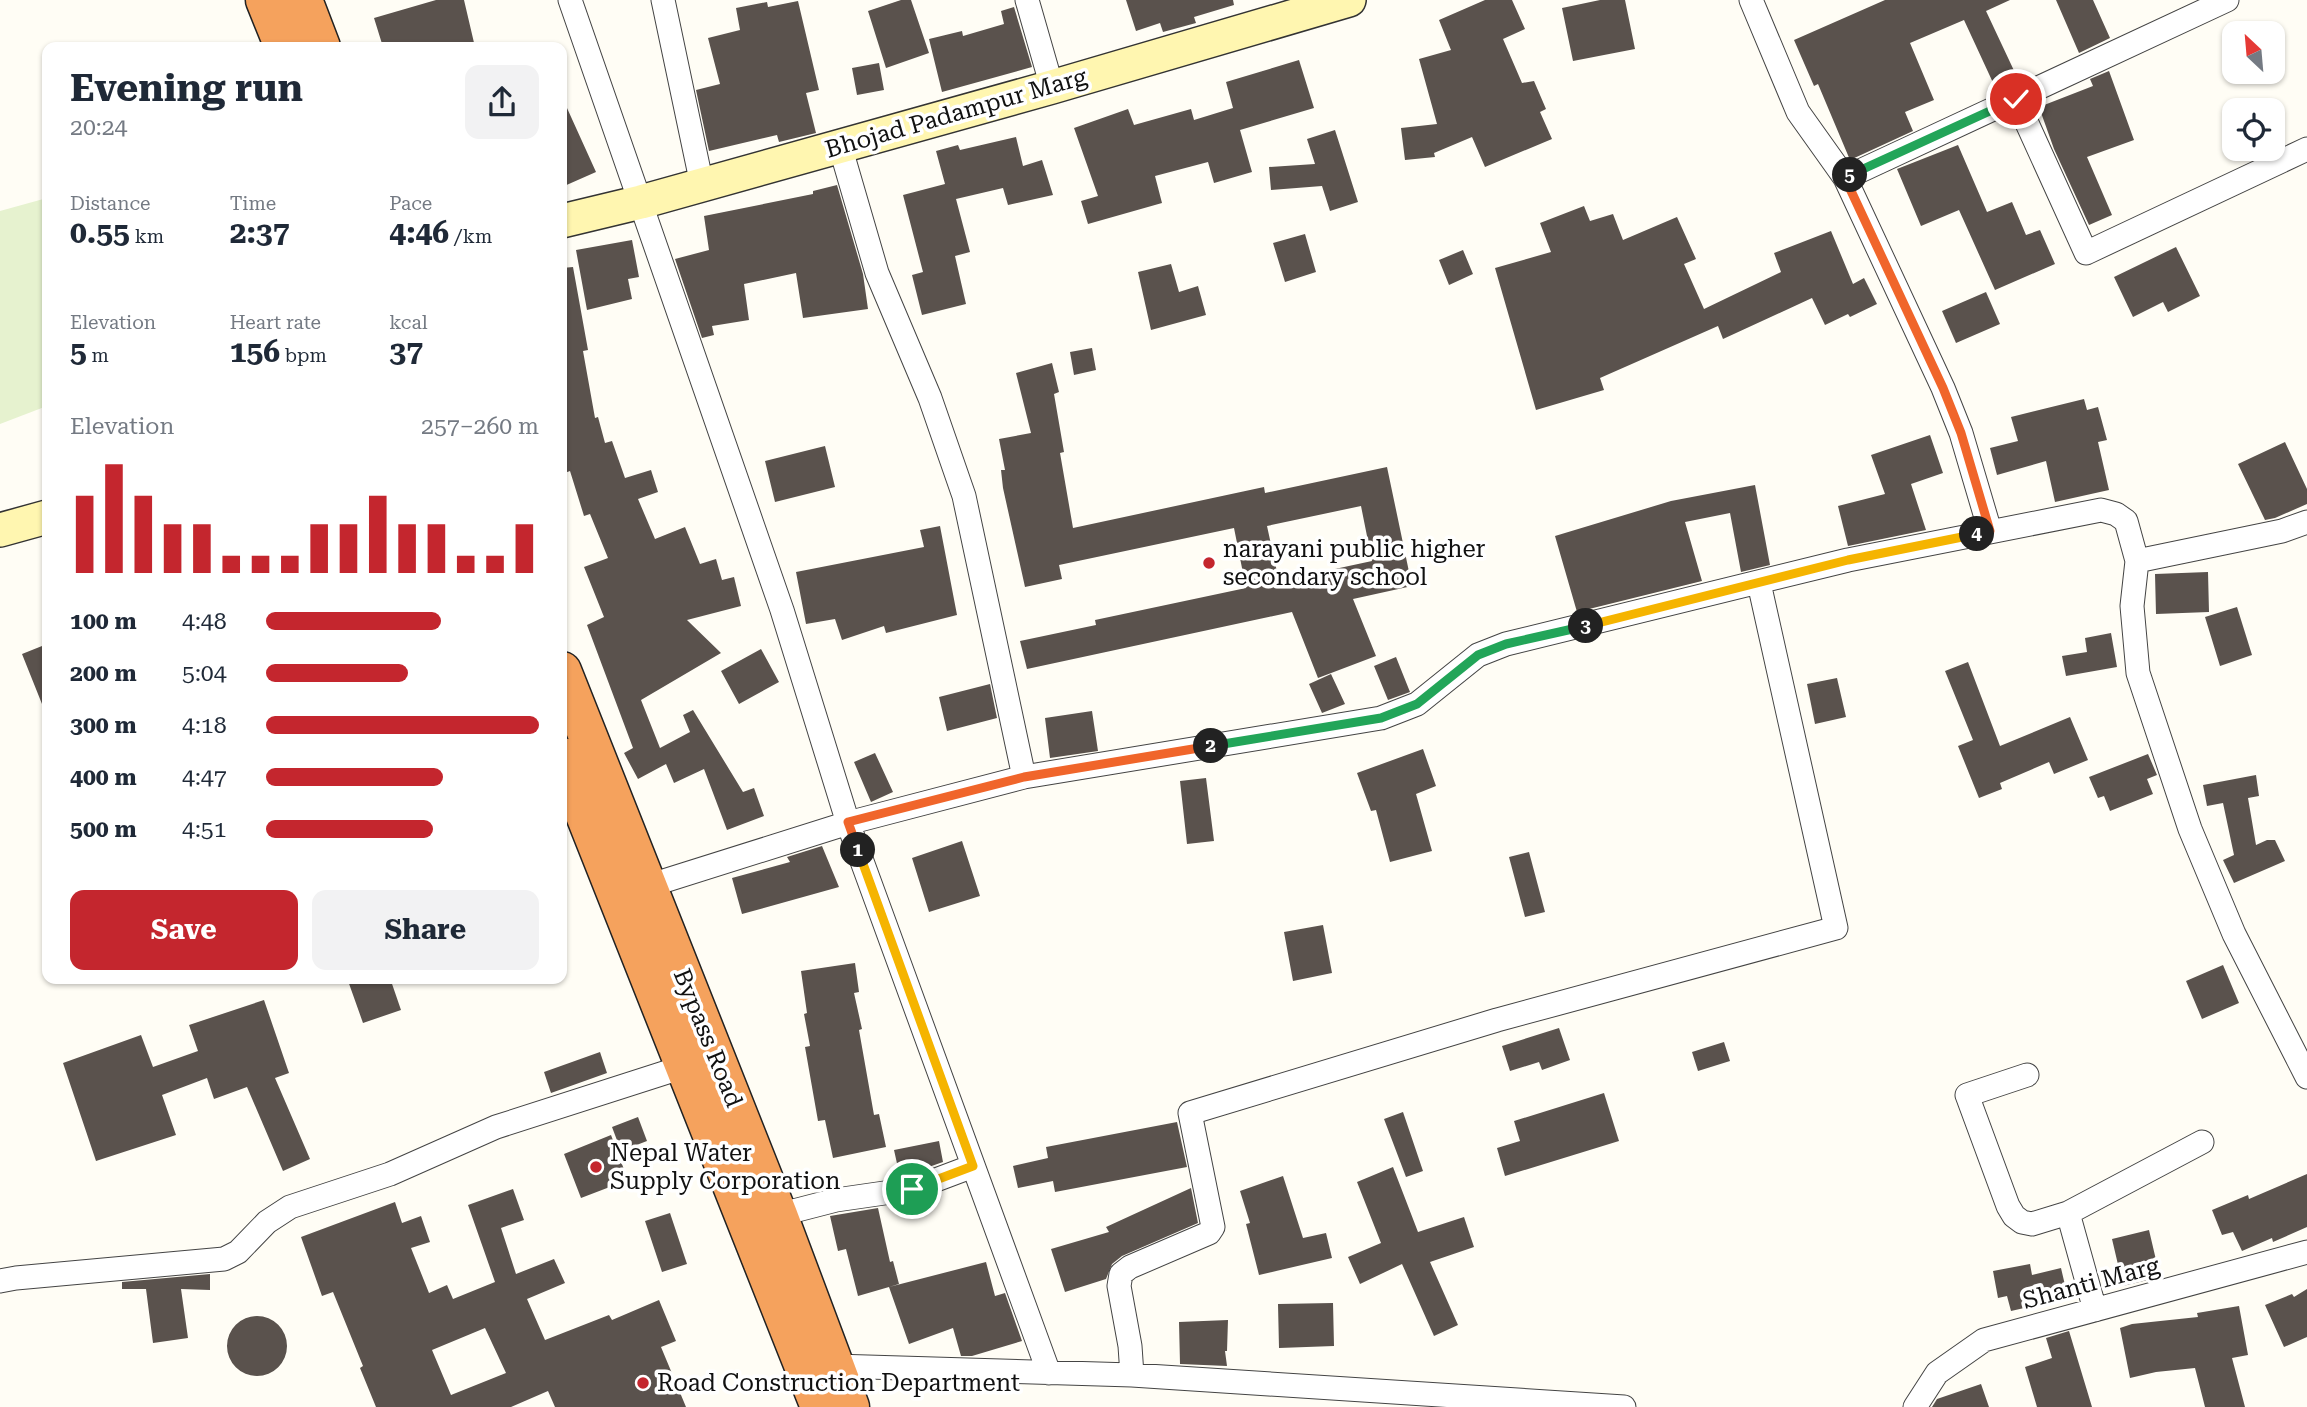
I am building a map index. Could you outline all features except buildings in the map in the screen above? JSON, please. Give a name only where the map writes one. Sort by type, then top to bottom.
[{"type":"highway","points":[[265,0],[282,42]]},
{"type":"highway","points":[[303,0],[319,42]]},
{"type":"highway","name":"Bypass Road","points":[[567,684],[778,1215],[850,1407]]},
{"type":"highway","name":"Bypass Road","points":[[567,769],[820,1407]]},
{"type":"street","points":[[570,0],[782,610],[848,822],[1049,1373]]},
{"type":"street","points":[[663,0],[702,185]]},
{"type":"street","points":[[1027,0],[1052,87]]},
{"type":"street","name":"Bhojad Padampur Marg","points":[[567,220],[641,202],[1052,87],[1349,0]]},
{"type":"street","points":[[1751,0],[1798,112],[1845,178],[1943,388],[1961,433],[1990,531]]},
{"type":"street","points":[[1845,178],[2227,0]]},
{"type":"street","points":[[2016,99],[2087,254],[2306,152]]},
{"type":"street","points":[[840,146],[877,274],[930,398],[964,496],[1024,777]]},
{"type":"street","points":[[648,886],[848,822],[1024,777],[1381,718],[1417,704],[1478,655],[1506,644],[1848,560],[2101,510],[2116,514],[2126,521],[2137,561],[2132,606],[2138,673],[2190,829],[2234,934],[2299,1041],[2307,1077]]},
{"type":"street","points":[[0,530],[42,518]]},
{"type":"street","points":[[2137,561],[2282,531],[2307,522]]},
{"type":"street","points":[[1132,1375],[1130,1346],[1119,1286],[1121,1274],[1130,1267],[1209,1233],[1213,1227],[1190,1113],[1497,1020],[1836,928],[1759,583]]},
{"type":"street","points":[[0,1281],[224,1259],[239,1252],[267,1222],[290,1207],[390,1174],[496,1127],[686,1066]]},
{"type":"street","points":[[2026,1075],[1968,1095],[2008,1206],[2022,1222],[2032,1224],[2068,1213],[2202,1142]]},
{"type":"street","points":[[778,1215],[836,1200],[912,1189],[973,1166]]},
{"type":"street","points":[[2068,1213],[2095,1310]]},
{"type":"street","name":"Shanti Marg","points":[[1915,1407],[1937,1373],[1984,1340],[2307,1252]]},
{"type":"street","points":[[834,1366],[1132,1375],[1625,1407]]},
{"type":"green space","points":[[42,199],[42,408],[0,424],[0,211]]},
{"type":"place","name":"narayani public higher secondary school","points":[[1209,563]]},
{"type":"place","name":"Nepal Water Supply Corporation","points":[[596,1167]]},
{"type":"place","name":"Road Construction Department","points":[[643,1383]]},
{"type":"route","points":[[912,1189],[973,1166],[848,822],[1024,777],[1381,718],[1417,704],[1478,655],[1506,644],[1848,560],[1990,531],[1961,433],[1943,388],[1845,178],[2016,99]]}]
